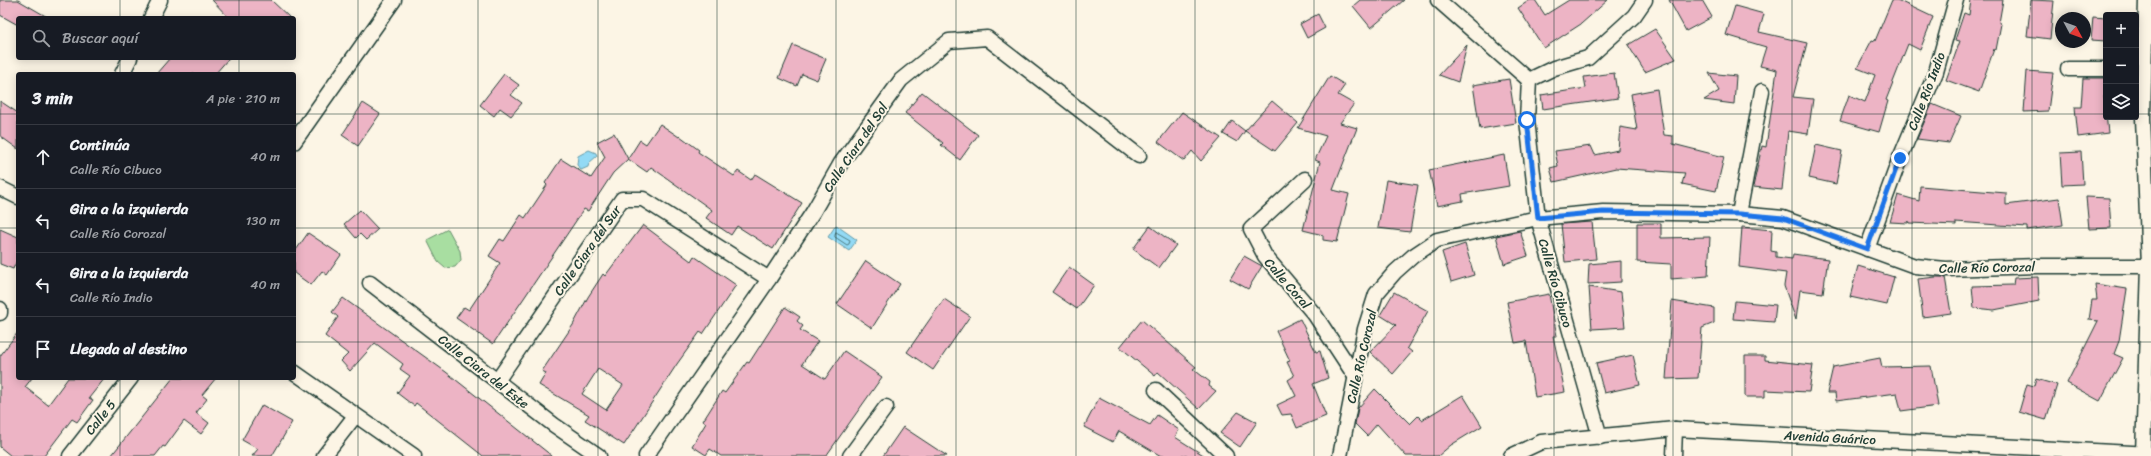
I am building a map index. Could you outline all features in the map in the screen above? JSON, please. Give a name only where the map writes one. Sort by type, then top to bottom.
[{"type":"street","points":[[152,16],[160,0]]},
{"type":"street","points":[[296,139],[394,0]]},
{"type":"street","points":[[1438,0],[1529,80],[1554,68],[1588,58],[1634,16],[1645,0]]},
{"type":"street","name":"Calle Río Indio","points":[[1867,249],[1900,158],[1936,72],[1956,0]]},
{"type":"street","points":[[2146,0],[2140,69],[2149,266],[2147,454]]},
{"type":"street","name":"Calle Ciara del Sol","points":[[646,456],[813,212],[841,163],[901,80],[949,41],[987,38],[1139,156]]},
{"type":"street","points":[[123,72],[129,60]]},
{"type":"street","points":[[2068,69],[2103,69]]},
{"type":"street","name":"Calle Río Cibuco","points":[[1529,80],[1527,120],[1538,218],[1600,437]]},
{"type":"street","points":[[1739,214],[1762,91]]},
{"type":"street","name":"Calle Coral","points":[[1305,178],[1251,229],[1264,256],[1315,314],[1355,376]]},
{"type":"street","points":[[0,188],[16,196]]},
{"type":"street","name":"Calle Ciara del Sur","points":[[497,381],[622,199],[643,199],[769,278]]},
{"type":"street","name":"Calle Río Corozal","points":[[1340,456],[1365,329],[1376,294],[1395,272],[1413,256],[1437,240],[1538,218],[1603,212],[1739,214],[1783,218],[1915,266],[1946,269],[2038,266],[2149,266]]},
{"type":"street","name":"Calle Ciara del Este","points":[[370,283],[554,425],[599,456]]},
{"type":"street","points":[[296,373],[414,456]]},
{"type":"street","name":"Calle 5","points":[[70,456],[129,380]]},
{"type":"street","points":[[1156,390],[1226,456]]},
{"type":"street","points":[[850,456],[886,407]]},
{"type":"street","points":[[324,456],[355,416]]},
{"type":"street","points":[[1674,456],[1675,429]]},
{"type":"street","name":"Avenida Guárico","points":[[1511,456],[1541,442],[1675,429],[2147,454]]},
{"type":"green space","points":[[448,229],[460,251],[461,260],[455,267],[445,268],[438,262],[427,240]]},
{"type":"water","points":[[589,150],[596,153],[597,156],[589,163],[588,167],[581,170],[577,165],[578,156]]},
{"type":"water","points":[[836,225],[857,240],[849,251],[828,237]]},
{"type":"building","points":[[0,0],[18,0],[46,16],[16,16],[16,24],[0,15]]},
{"type":"building","points":[[212,0],[271,0],[288,16],[227,16]]},
{"type":"building","points":[[1360,0],[1404,0],[1371,28],[1353,6]]},
{"type":"building","points":[[1530,0],[1535,0],[1545,15],[1569,0],[1608,0],[1581,24],[1544,48],[1518,8]]},
{"type":"building","points":[[1669,0],[1702,0],[1712,17],[1686,31]]},
{"type":"building","points":[[1892,0],[1897,0],[1933,17],[1920,50],[1908,44],[1886,100],[1888,101],[1879,132],[1840,121],[1849,95],[1865,102],[1875,75],[1857,68],[1872,40],[1875,41]]},
{"type":"building","points":[[1971,0],[2003,0],[1999,23],[2001,24],[1996,50],[1994,49],[1979,92],[1946,80],[1960,41],[1955,40],[1964,13],[1969,15]]},
{"type":"building","points":[[2031,0],[2054,1],[2050,39],[2027,36]]},
{"type":"building","points":[[1735,6],[1764,14],[1759,32],[1807,43],[1793,97],[1813,99],[1808,134],[1788,131],[1782,190],[1753,187],[1762,146],[1766,147],[1777,70],[1760,66],[1766,47],[1726,35]]},
{"type":"building","points":[[1318,14],[1325,28],[1307,38],[1300,24]]},
{"type":"building","points":[[2093,17],[2103,18],[2103,41],[2091,40]]},
{"type":"building","points":[[1655,29],[1676,59],[1645,72],[1628,45]]},
{"type":"building","points":[[793,45],[826,59],[817,80],[802,74],[797,86],[779,78]]},
{"type":"building","points":[[1467,45],[1458,82],[1439,75]]},
{"type":"building","points":[[168,60],[227,60],[217,72],[158,72]]},
{"type":"building","points":[[2027,71],[2053,73],[2048,111],[2024,112]]},
{"type":"building","points":[[1614,73],[1618,98],[1543,109],[1541,95],[1586,88],[1584,77]]},
{"type":"building","points":[[1709,73],[1736,76],[1734,104],[1704,100],[1719,91]]},
{"type":"building","points":[[504,74],[519,85],[511,95],[522,103],[511,116],[500,108],[494,116],[480,105]]},
{"type":"building","points":[[1330,76],[1345,85],[1338,95],[1354,104],[1340,123],[1357,128],[1333,190],[1349,194],[1337,242],[1323,240],[1323,235],[1303,230],[1320,162],[1315,160],[1326,136],[1298,128]]},
{"type":"building","points":[[2083,78],[2103,78],[2103,120],[2107,120],[2108,133],[2078,137],[2075,107],[2081,107]]},
{"type":"building","points":[[1509,79],[1516,123],[1480,129],[1473,85]]},
{"type":"building","points":[[1657,89],[1664,135],[1673,136],[1673,144],[1724,157],[1716,191],[1682,184],[1685,173],[1616,168],[1554,182],[1550,168],[1558,166],[1555,151],[1591,146],[1595,155],[1618,150],[1620,127],[1637,130],[1631,94]]},
{"type":"building","points":[[922,92],[978,135],[960,160],[941,145],[943,143],[905,113]]},
{"type":"building","points":[[0,101],[16,112],[16,148],[0,136]]},
{"type":"building","points":[[1272,101],[1298,123],[1275,151],[1245,131]]},
{"type":"building","points":[[363,103],[380,114],[358,146],[342,135]]},
{"type":"building","points":[[1932,104],[1961,116],[1949,143],[1917,139]]},
{"type":"building","points":[[1182,112],[1221,138],[1201,161],[1192,151],[1184,161],[1158,142]]},
{"type":"building","points":[[1232,121],[1245,131],[1237,142],[1223,134]]},
{"type":"building","points":[[660,124],[679,137],[680,136],[699,150],[698,152],[734,176],[738,171],[751,180],[755,174],[802,203],[773,249],[737,226],[731,235],[706,218],[712,210],[651,167],[647,172],[628,159],[640,140],[646,144]]},
{"type":"building","points":[[614,133],[628,159],[613,173],[588,211],[584,209],[493,344],[456,318],[464,307],[469,310],[500,263],[489,256],[500,239],[504,241],[521,215],[525,218],[547,185],[545,183],[561,159],[591,178],[605,157],[597,142]]},
{"type":"building","points":[[1816,145],[1842,151],[1836,184],[1809,178]]},
{"type":"building","points":[[2081,152],[2083,184],[2062,185],[2060,153]]},
{"type":"building","points":[[1504,155],[1509,186],[1462,194],[1463,201],[1437,206],[1429,170]]},
{"type":"building","points":[[1386,180],[1418,185],[1410,232],[1378,228]]},
{"type":"building","points":[[1920,186],[2006,193],[2006,205],[2059,198],[2063,225],[2027,230],[2027,227],[1956,222],[1956,225],[1909,223],[1909,221],[1908,223],[1890,222],[1898,195],[1919,201]]},
{"type":"building","points":[[2086,197],[2109,198],[2111,228],[2089,229]]},
{"type":"building","points":[[360,210],[378,229],[366,240],[360,234],[356,238],[344,224]]},
{"type":"building","points":[[1592,222],[1596,259],[1565,262],[1561,224]]},
{"type":"building","points":[[1637,223],[1661,223],[1661,238],[1710,237],[1708,276],[1671,279],[1671,264],[1637,262]]},
{"type":"building","points":[[643,225],[691,261],[694,256],[736,285],[703,334],[700,332],[677,364],[624,445],[585,420],[589,415],[539,385],[546,373],[542,371],[573,325],[588,297],[603,274],[605,276]],"holes":[[[598,369],[623,385],[606,410],[582,394]]]},
{"type":"building","points":[[1150,226],[1176,245],[1159,268],[1133,249]]},
{"type":"building","points":[[1742,227],[1772,230],[1771,251],[1776,252],[1776,257],[1792,259],[1793,254],[1828,259],[1823,293],[1800,290],[1796,320],[1784,286],[1786,273],[1739,267]]},
{"type":"building","points":[[0,229],[16,236],[16,262],[13,269],[0,264]]},
{"type":"building","points":[[1520,231],[1528,256],[1504,264],[1496,236]]},
{"type":"building","points":[[308,233],[341,255],[327,275],[322,271],[311,285],[296,274],[296,250]]},
{"type":"building","points":[[1465,244],[1474,275],[1451,282],[1442,252]]},
{"type":"building","points":[[1244,256],[1262,266],[1248,289],[1230,279]]},
{"type":"building","points":[[866,261],[900,284],[872,328],[837,304]]},
{"type":"building","points":[[1621,261],[1621,282],[1588,284],[1589,264]]},
{"type":"building","points":[[1858,266],[1894,277],[1887,305],[1850,297]]},
{"type":"building","points":[[1069,267],[1094,285],[1077,309],[1052,292]]},
{"type":"building","points":[[1945,277],[1951,313],[1923,317],[1918,279]]},
{"type":"building","points":[[2038,277],[2039,301],[1994,310],[1974,308],[1972,286],[2013,285],[2014,278]]},
{"type":"building","points":[[2095,284],[2127,289],[2119,341],[2114,354],[2123,358],[2100,401],[2067,383],[2098,321],[2089,320],[2092,300],[2097,300]]},
{"type":"building","points":[[1589,287],[1621,292],[1625,327],[1592,329]]},
{"type":"building","points":[[1394,292],[1428,311],[1407,348],[1412,352],[1393,374],[1370,352],[1396,325],[1380,315]]},
{"type":"building","points":[[1549,294],[1557,336],[1553,336],[1565,392],[1535,397],[1526,341],[1515,343],[1507,302]]},
{"type":"building","points":[[343,298],[446,372],[552,456],[483,456],[416,403],[414,406],[397,393],[410,376],[400,369],[403,364],[375,343],[350,371],[341,361],[348,354],[325,336],[338,317],[332,312]]},
{"type":"building","points":[[944,299],[970,316],[933,370],[907,352]]},
{"type":"building","points":[[1672,301],[1714,308],[1714,323],[1702,328],[1698,378],[1666,379]]},
{"type":"building","points":[[1735,301],[1776,305],[1774,322],[1733,319]]},
{"type":"building","points":[[785,307],[800,317],[797,321],[803,326],[800,330],[818,341],[802,364],[825,379],[844,351],[882,377],[826,456],[721,456],[710,449],[706,455],[692,446],[706,423],[703,421],[722,391],[725,393],[747,362],[749,363]]},
{"type":"building","points":[[1300,319],[1316,352],[1320,351],[1328,378],[1313,384],[1326,416],[1297,428],[1291,414],[1282,415],[1277,405],[1296,396],[1288,380],[1294,376],[1287,362],[1290,361],[1276,331]]},
{"type":"building","points":[[1142,320],[1196,367],[1193,369],[1210,382],[1209,386],[1216,391],[1199,409],[1158,372],[1155,376],[1120,347]]},
{"type":"building","points":[[16,335],[16,380],[30,380],[25,387],[48,405],[67,380],[103,380],[89,398],[93,400],[77,422],[72,419],[44,456],[11,456],[0,447],[0,356]]},
{"type":"building","points":[[1633,355],[1640,385],[1604,393],[1596,363]]},
{"type":"building","points":[[1745,356],[1765,356],[1765,360],[1813,365],[1809,392],[1765,390],[1765,397],[1745,397]]},
{"type":"building","points":[[1880,358],[1882,367],[1931,366],[1938,406],[1901,411],[1897,393],[1836,401],[1835,393],[1827,393],[1833,367]]},
{"type":"building","points":[[2036,379],[2057,385],[2046,420],[2019,412],[2027,384],[2034,386]]},
{"type":"building","points":[[171,380],[214,380],[202,395],[207,399],[196,413],[209,423],[201,434],[184,421],[165,447],[163,446],[155,456],[111,456]]},
{"type":"building","points":[[1375,389],[1410,424],[1418,416],[1422,420],[1463,395],[1482,426],[1451,445],[1438,456],[1406,456],[1377,424],[1367,436],[1355,424],[1358,408]]},
{"type":"building","points":[[1099,398],[1150,425],[1157,415],[1179,430],[1175,437],[1205,456],[1161,456],[1119,431],[1113,442],[1084,427]]},
{"type":"building","points":[[262,405],[292,422],[272,456],[252,456],[258,449],[242,440]]},
{"type":"building","points":[[1238,412],[1257,422],[1240,447],[1220,433]]},
{"type":"building","points":[[903,427],[947,456],[883,456]]},
{"type":"route","points":[[1527,120],[1538,218],[1603,212],[1739,214],[1783,218],[1867,249],[1900,158]]}]
